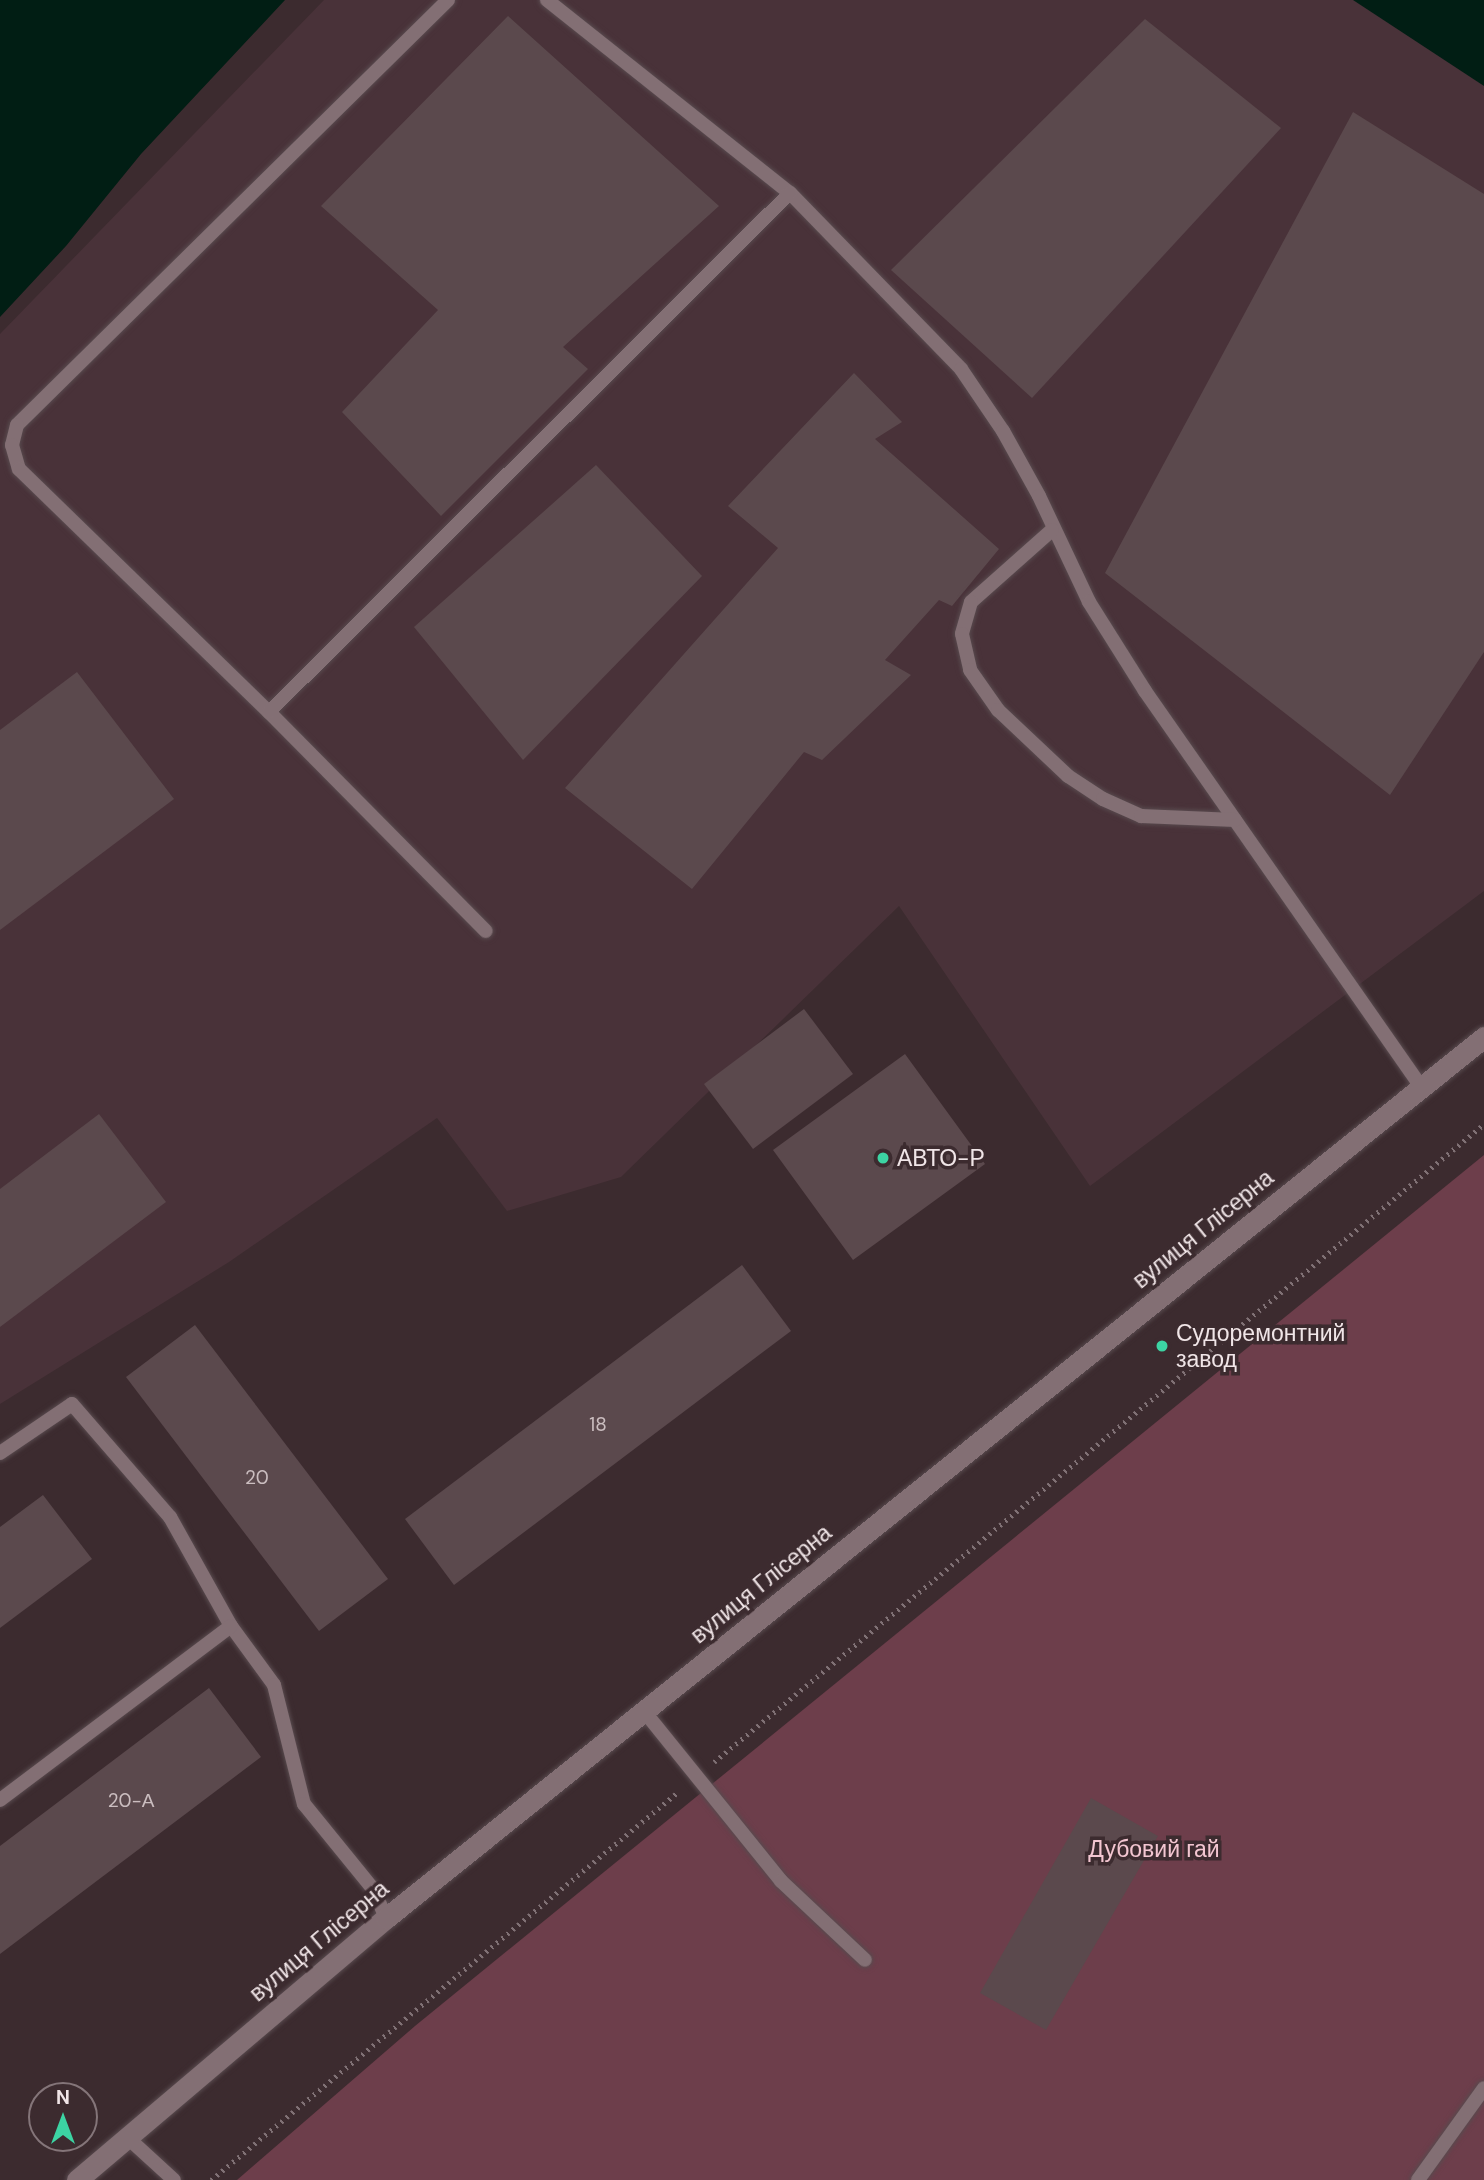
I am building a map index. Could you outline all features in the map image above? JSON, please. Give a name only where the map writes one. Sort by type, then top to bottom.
[{"type":"street","name":"вулиця Глісерна","points":[[77,2180],[386,1918],[1484,1037]]},
{"type":"lane","points":[[448,0],[17,425],[12,445],[19,469],[270,712],[486,930]]},
{"type":"lane","points":[[547,0],[790,193],[961,369],[1003,432],[1039,496],[1052,530],[1102,624],[1421,1087]]},
{"type":"lane","points":[[270,712],[790,193]]},
{"type":"lane","points":[[1052,530],[971,602],[962,634],[970,670],[998,710],[1068,776],[1103,799],[1141,816],[1235,820]]},
{"type":"lane","points":[[0,1452],[72,1405],[170,1517],[231,1626],[274,1685],[304,1804],[374,1890],[386,1918]]},
{"type":"lane","points":[[0,1800],[231,1626]]},
{"type":"lane","points":[[644,1711],[781,1881],[865,1960]]},
{"type":"lane","points":[[1418,2180],[1484,2088]]},
{"type":"lane","points":[[128,2138],[174,2180]]},
{"type":"path","points":[[714,1763],[1484,1124]]},
{"type":"path","points":[[211,2180],[681,1789]]},
{"type":"shaded area","points":[[0,0],[285,0],[141,154],[66,246],[0,317]]},
{"type":"shaded area","points":[[324,0],[1484,0],[1484,891],[1090,1186],[899,906],[621,1177],[507,1211],[437,1118],[229,1262],[0,1404],[0,334]]},
{"type":"shaded area","points":[[1353,0],[1484,0],[1484,86]]},
{"type":"green space","name":"Дубовий гай","points":[[1484,1155],[1484,2180],[237,2180],[415,2026]]},
{"type":"building","points":[[508,16],[719,206],[563,347],[588,369],[441,516],[342,412],[438,310],[321,206]]},
{"type":"building","points":[[1145,19],[1281,128],[1032,398],[891,270]]},
{"type":"building","points":[[1353,112],[1484,194],[1484,652],[1390,795],[1105,573]]},
{"type":"building","points":[[854,373],[902,422],[875,439],[999,549],[952,606],[939,600],[885,660],[911,675],[822,760],[804,752],[692,889],[565,788],[778,548],[728,506]]},
{"type":"building","points":[[596,465],[702,576],[523,760],[414,627]]},
{"type":"building","points":[[77,672],[174,799],[0,930],[0,730]]},
{"type":"building","points":[[804,1009],[853,1074],[753,1149],[704,1084]]},
{"type":"building","points":[[905,1054],[985,1164],[853,1260],[773,1150]]},
{"type":"building","points":[[99,1114],[166,1202],[0,1327],[0,1189]]},
{"type":"building","points":[[742,1265],[791,1331],[454,1585],[405,1519]]},
{"type":"building","points":[[195,1325],[388,1579],[319,1631],[126,1377]]},
{"type":"building","points":[[43,1495],[92,1559],[0,1628],[0,1527]]},
{"type":"building","points":[[209,1688],[261,1757],[0,1954],[0,1846]]},
{"type":"building","points":[[1091,1798],[1158,1836],[1046,2030],[980,1993]]},
{"type":"place","name":"АВТО-Р","points":[[883,1158]]},
{"type":"place","name":"Судоремонтний завод","points":[[1162,1346]]}]
